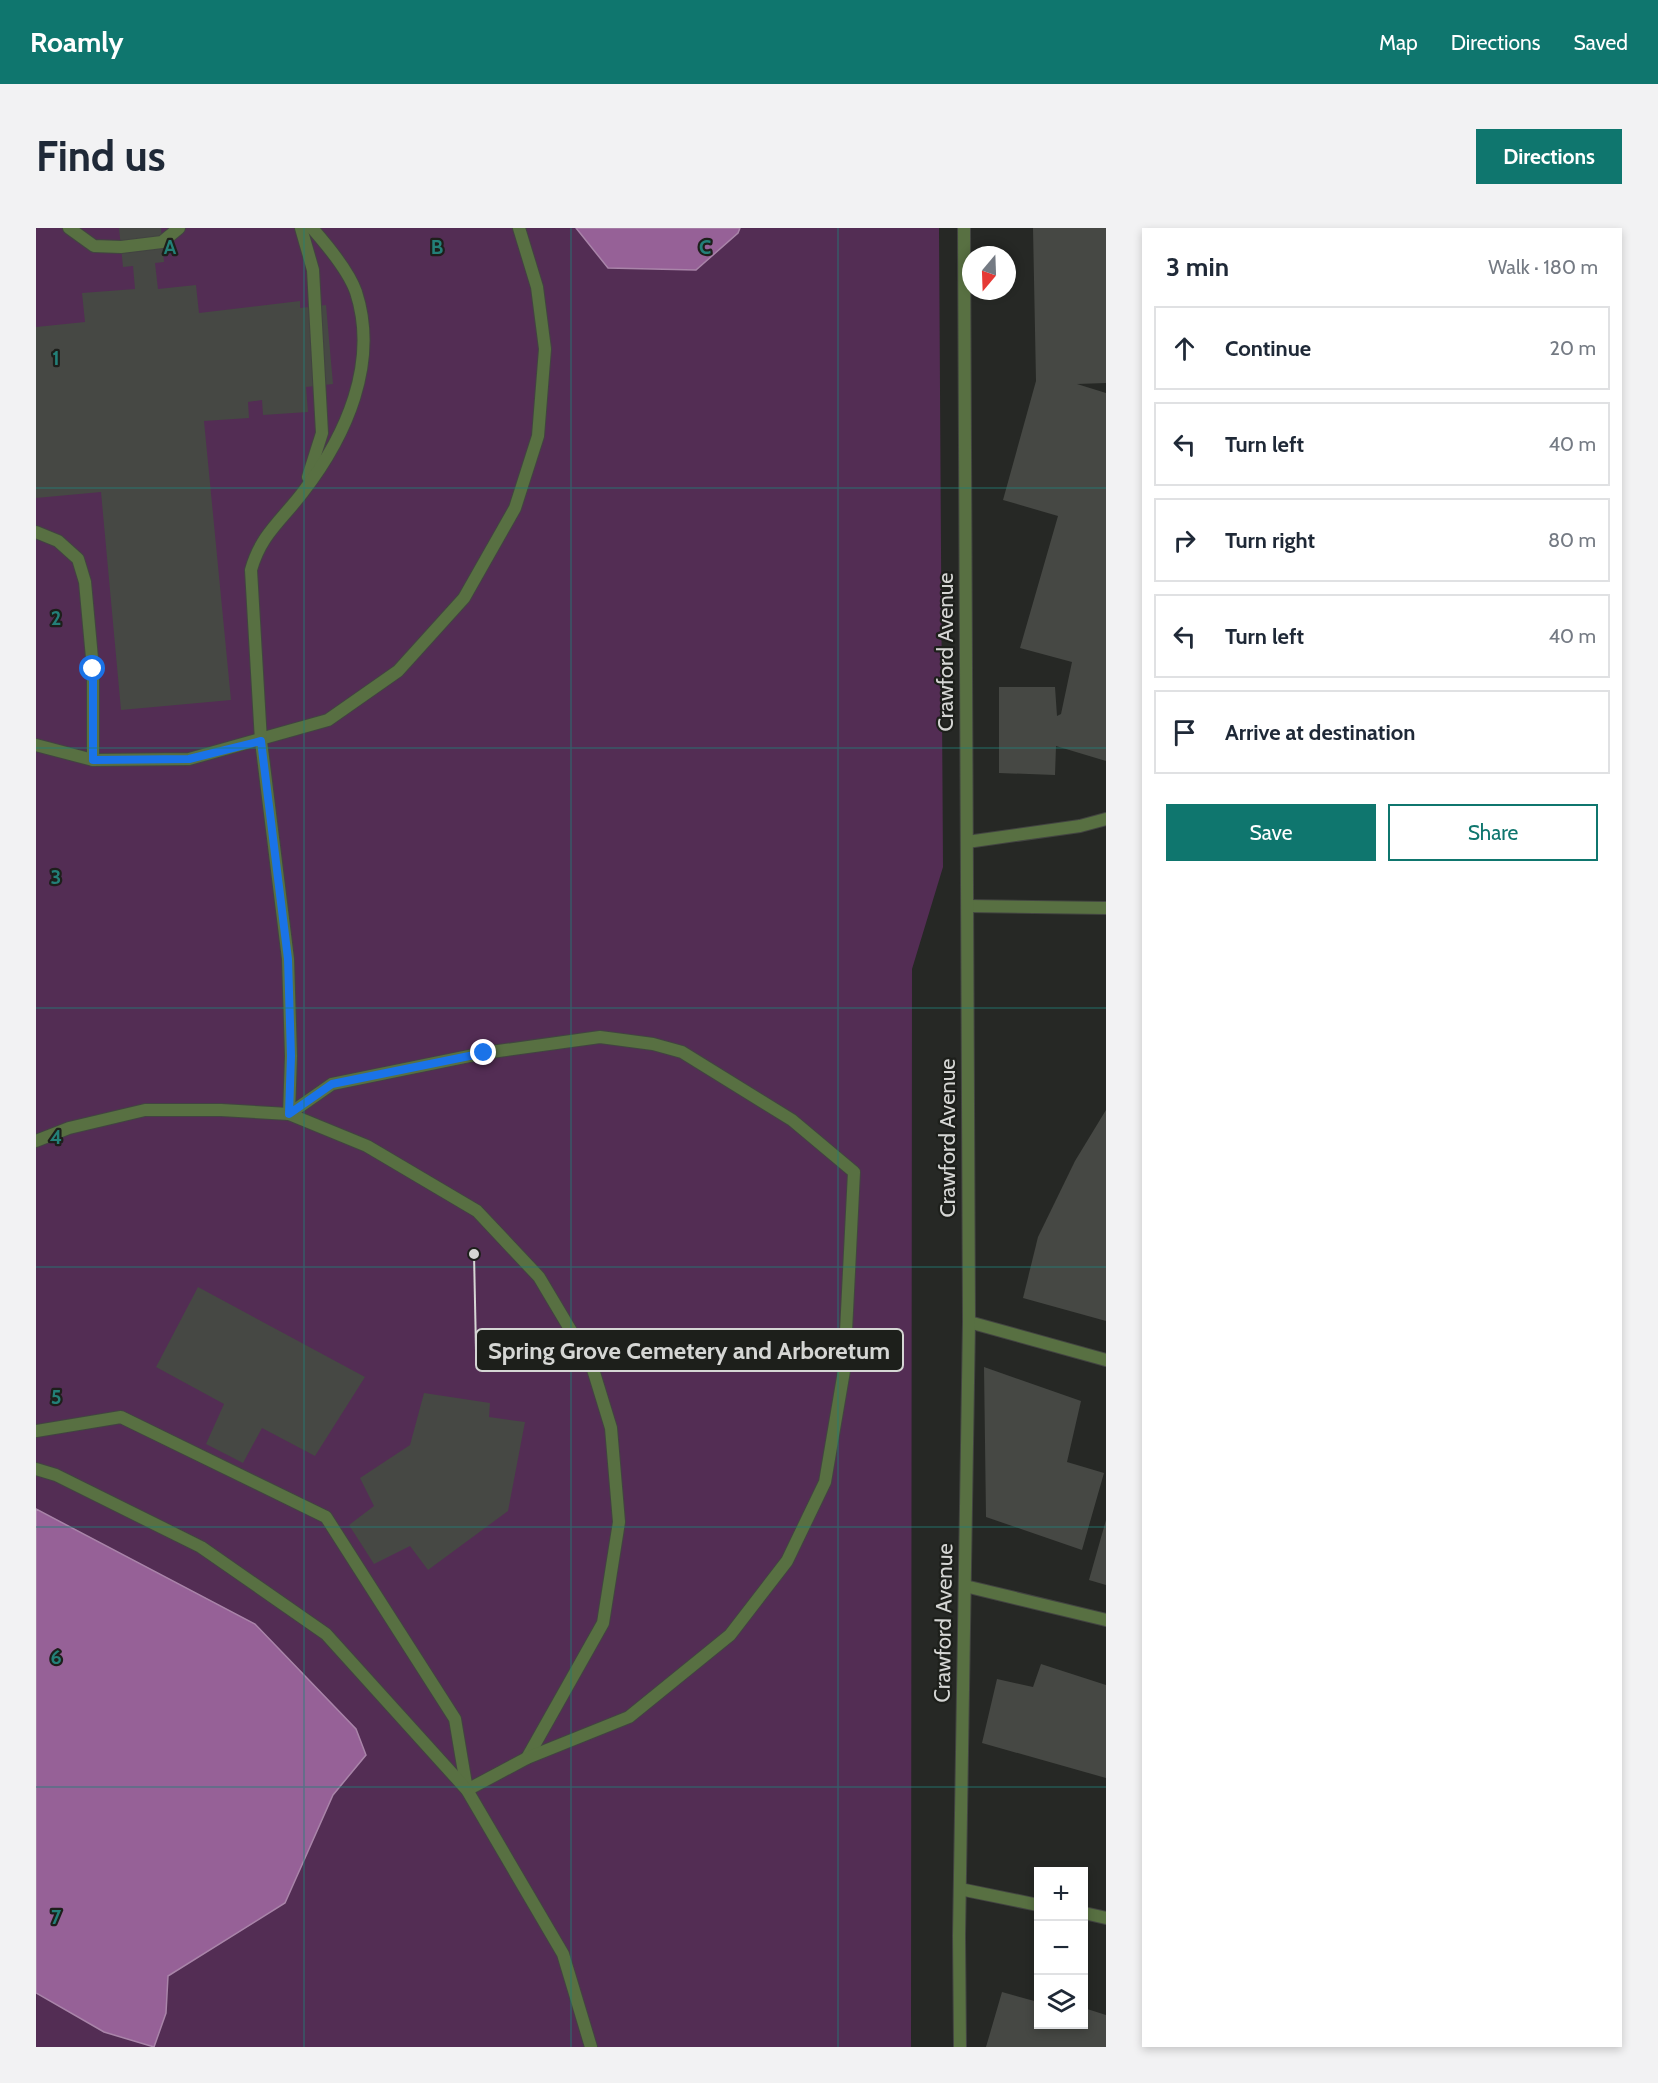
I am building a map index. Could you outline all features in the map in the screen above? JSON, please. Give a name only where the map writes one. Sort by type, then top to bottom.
[{"type":"street","points":[[69,228],[94,246],[121,247],[162,242],[179,228]]},
{"type":"street","points":[[301,228],[313,270],[322,433],[303,492]]},
{"type":"street","points":[[289,1114],[291,1056],[288,959],[261,741],[251,570],[257,551],[272,526],[303,492],[336,442],[355,402],[364,346],[356,291],[328,247],[312,228]]},
{"type":"street","points":[[36,745],[93,760],[189,759],[261,741],[328,720],[398,670],[464,598],[515,508],[538,436],[545,349],[537,287],[519,228]]},
{"type":"street","name":"Crawford Avenue","points":[[960,2047],[960,1889],[969,1322],[964,228]]},
{"type":"street","points":[[36,532],[58,541],[78,559],[85,582],[93,669],[93,760]]},
{"type":"street","points":[[967,842],[1080,826],[1106,819]]},
{"type":"street","points":[[968,906],[1106,908]]},
{"type":"street","points":[[289,1114],[332,1084],[484,1053],[600,1037],[654,1044],[682,1052],[792,1120],[854,1172],[844,1371],[825,1482],[787,1561],[730,1635],[629,1717],[528,1758],[467,1790]]},
{"type":"street","points":[[36,1141],[69,1128],[145,1110],[289,1114],[367,1146],[477,1211],[539,1277],[592,1366],[611,1428],[619,1522],[603,1623],[528,1758]]},
{"type":"street","points":[[969,1322],[1106,1360]]},
{"type":"street","points":[[36,1431],[121,1417],[326,1517],[455,1719],[467,1790]]},
{"type":"street","points":[[36,1469],[56,1475],[201,1547],[326,1634],[467,1790],[563,1954],[591,2047]]},
{"type":"street","points":[[965,1586],[1106,1620]]},
{"type":"street","points":[[960,1889],[1034,1904]]},
{"type":"street","points":[[1088,1915],[1106,1918]]},
{"type":"shaded area","points":[[36,228],[939,228],[943,867],[912,969],[911,2047],[36,2047]]},
{"type":"shaded area","points":[[576,228],[740,228],[738,233],[696,270],[608,268]]},
{"type":"shaded area","points":[[36,1509],[255,1624],[356,1729],[366,1755],[333,1795],[285,1903],[168,1976],[166,2013],[154,2047],[104,2032],[36,1993]]},
{"type":"building","points":[[119,228],[161,228],[164,262],[155,263],[158,289],[196,285],[199,313],[300,301],[300,308],[326,305],[333,384],[306,387],[308,412],[263,415],[262,400],[248,402],[249,418],[204,421],[231,700],[121,710],[101,492],[36,498],[36,327],[85,322],[82,293],[135,289],[133,266],[123,267]]},
{"type":"building","points":[[1033,228],[1106,228],[1106,383],[1077,384],[1106,393],[1106,761],[1056,746],[1055,775],[999,773],[999,687],[1055,687],[1057,716],[1061,714],[1072,662],[1020,648],[1058,516],[1003,500],[1036,381]]},
{"type":"building","points":[[1106,1110],[1106,1321],[1023,1298],[1038,1237],[1075,1161]]},
{"type":"building","points":[[198,1287],[365,1377],[315,1456],[262,1428],[243,1463],[206,1444],[224,1404],[156,1367]]},
{"type":"building","points":[[984,1367],[1081,1401],[1067,1462],[1104,1473],[1082,1550],[986,1517]]},
{"type":"building","points":[[424,1393],[490,1403],[489,1417],[525,1422],[508,1511],[428,1570],[410,1546],[374,1564],[349,1525],[374,1506],[360,1478],[410,1445]]},
{"type":"building","points":[[1106,1520],[1106,1585],[1089,1580]]},
{"type":"building","points":[[1041,1664],[1106,1685],[1106,1778],[982,1743],[997,1679],[1033,1687]]},
{"type":"building","points":[[1002,1992],[1034,2001],[1034,2029],[1088,2029],[1088,2009],[1106,2015],[1106,2047],[986,2047]]},
{"type":"place","name":"Spring Grove Cemetery and Arboretum","points":[[474,1254]]},
{"type":"route","points":[[93,669],[93,760],[189,759],[261,741],[288,959],[291,1056],[289,1114],[332,1084],[484,1053]]}]
